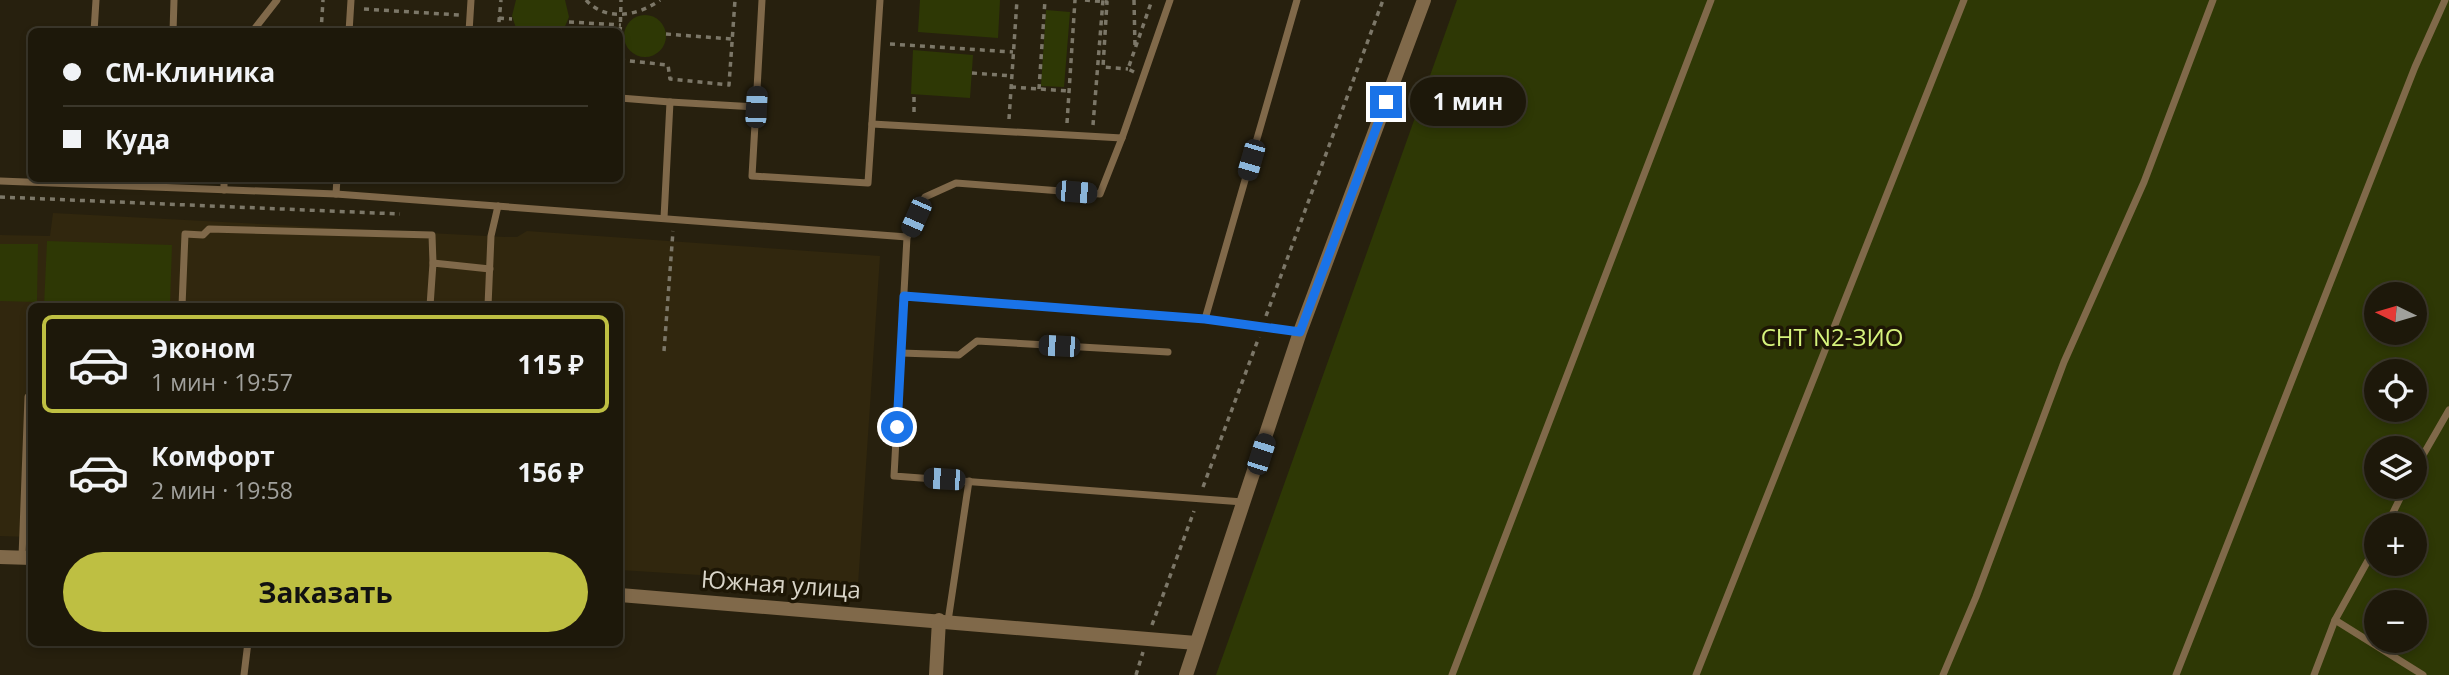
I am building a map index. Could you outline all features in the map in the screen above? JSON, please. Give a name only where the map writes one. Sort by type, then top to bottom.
[{"type":"street","points":[[1186,675],[1246,502],[1300,332],[1424,0]]},
{"type":"street","points":[[0,557],[27,558]]},
{"type":"street","name":"Южная улица","points":[[623,595],[1196,643]]},
{"type":"street","points":[[936,675],[944,621]]},
{"type":"lane","points":[[94,28],[96,0]]},
{"type":"lane","points":[[173,28],[174,0]]},
{"type":"lane","points":[[255,28],[277,0]]},
{"type":"lane","points":[[349,28],[351,0]]},
{"type":"lane","points":[[469,28],[471,0]]},
{"type":"lane","points":[[762,0],[752,176],[868,183],[880,0]]},
{"type":"lane","points":[[1170,0],[1100,194],[956,183],[925,197],[907,237],[894,476],[1246,502]]},
{"type":"lane","points":[[1205,319],[1297,0]]},
{"type":"lane","points":[[1452,675],[1711,0]]},
{"type":"lane","points":[[1696,675],[1964,0]]},
{"type":"lane","points":[[1942,675],[1976,597],[2064,362],[2144,182],[2213,0]]},
{"type":"lane","points":[[2176,675],[2445,0]]},
{"type":"lane","points":[[623,98],[756,107]]},
{"type":"lane","points":[[664,218],[670,102]]},
{"type":"lane","points":[[872,124],[1122,138]]},
{"type":"lane","points":[[0,181],[335,194],[907,237]]},
{"type":"lane","points":[[224,182],[224,190]]},
{"type":"lane","points":[[335,194],[336,182]]},
{"type":"lane","points":[[488,303],[491,236],[498,206]]},
{"type":"lane","points":[[182,303],[185,234],[203,235],[209,229],[432,235],[430,303]]},
{"type":"lane","points":[[433,263],[490,270]]},
{"type":"lane","points":[[904,296],[1205,319],[1300,332]]},
{"type":"lane","points":[[901,353],[959,355],[977,341],[1168,352]]},
{"type":"lane","points":[[27,558],[28,397]]},
{"type":"lane","points":[[2427,448],[2449,410]]},
{"type":"lane","points":[[944,621],[970,481]]},
{"type":"lane","points":[[2314,675],[2335,620],[2364,568]]},
{"type":"lane","points":[[2335,620],[2423,675]]},
{"type":"lane","points":[[244,675],[248,646]]},
{"type":"path","points":[[321,28],[323,0]]},
{"type":"path","points":[[498,28],[500,0]]},
{"type":"path","points":[[586,0],[599,10],[621,14],[650,7],[660,0]]},
{"type":"path","points":[[621,0],[621,28]]},
{"type":"path","points":[[623,60],[668,65],[670,79],[729,85],[735,0]]},
{"type":"path","points":[[1017,0],[1009,119],[1020,120]]},
{"type":"path","points":[[1039,89],[1045,0]]},
{"type":"path","points":[[1067,123],[1075,0]]},
{"type":"path","points":[[1085,0],[1107,2],[1103,67],[1128,69]]},
{"type":"path","points":[[1134,0],[1135,50]]},
{"type":"path","points":[[1055,122],[1094,125],[1103,1]]},
{"type":"path","points":[[364,9],[459,15]]},
{"type":"path","points":[[499,18],[512,19]]},
{"type":"path","points":[[569,22],[621,25]]},
{"type":"path","points":[[666,34],[732,38]]},
{"type":"path","points":[[877,43],[1013,52]]},
{"type":"path","points":[[972,73],[1012,76]]},
{"type":"path","points":[[1011,87],[1069,91]]},
{"type":"path","points":[[914,95],[913,112],[926,113]]},
{"type":"path","points":[[0,197],[405,214]]},
{"type":"path","points":[[664,351],[674,219]]},
{"type":"shaded area","points":[[53,213],[505,237],[517,237],[527,231],[880,256],[858,585],[623,570],[623,303],[28,303],[28,537],[0,536],[0,235],[50,236]]},
{"type":"green space","points":[[516,0],[565,0],[569,17],[564,28],[516,28],[512,16]]},
{"type":"green space","points":[[920,0],[1000,0],[998,38],[918,32]]},
{"type":"green space","name":"СНТ N2-ЗИО","points":[[1457,0],[2449,0],[2449,675],[1216,675]]},
{"type":"green space","points":[[1046,10],[1070,12],[1064,87],[1041,86]]},
{"type":"green space","points":[[645,15],[660,21],[666,36],[660,51],[645,57],[630,51],[624,36],[630,21]]},
{"type":"green space","points":[[913,50],[973,55],[970,98],[911,94]]},
{"type":"green space","points":[[47,241],[172,245],[170,303],[44,303]]},
{"type":"green space","points":[[0,244],[38,244],[37,302],[0,301]]},
{"type":"route","points":[[897,427],[904,296],[1205,319],[1300,332],[1386,102]]}]
